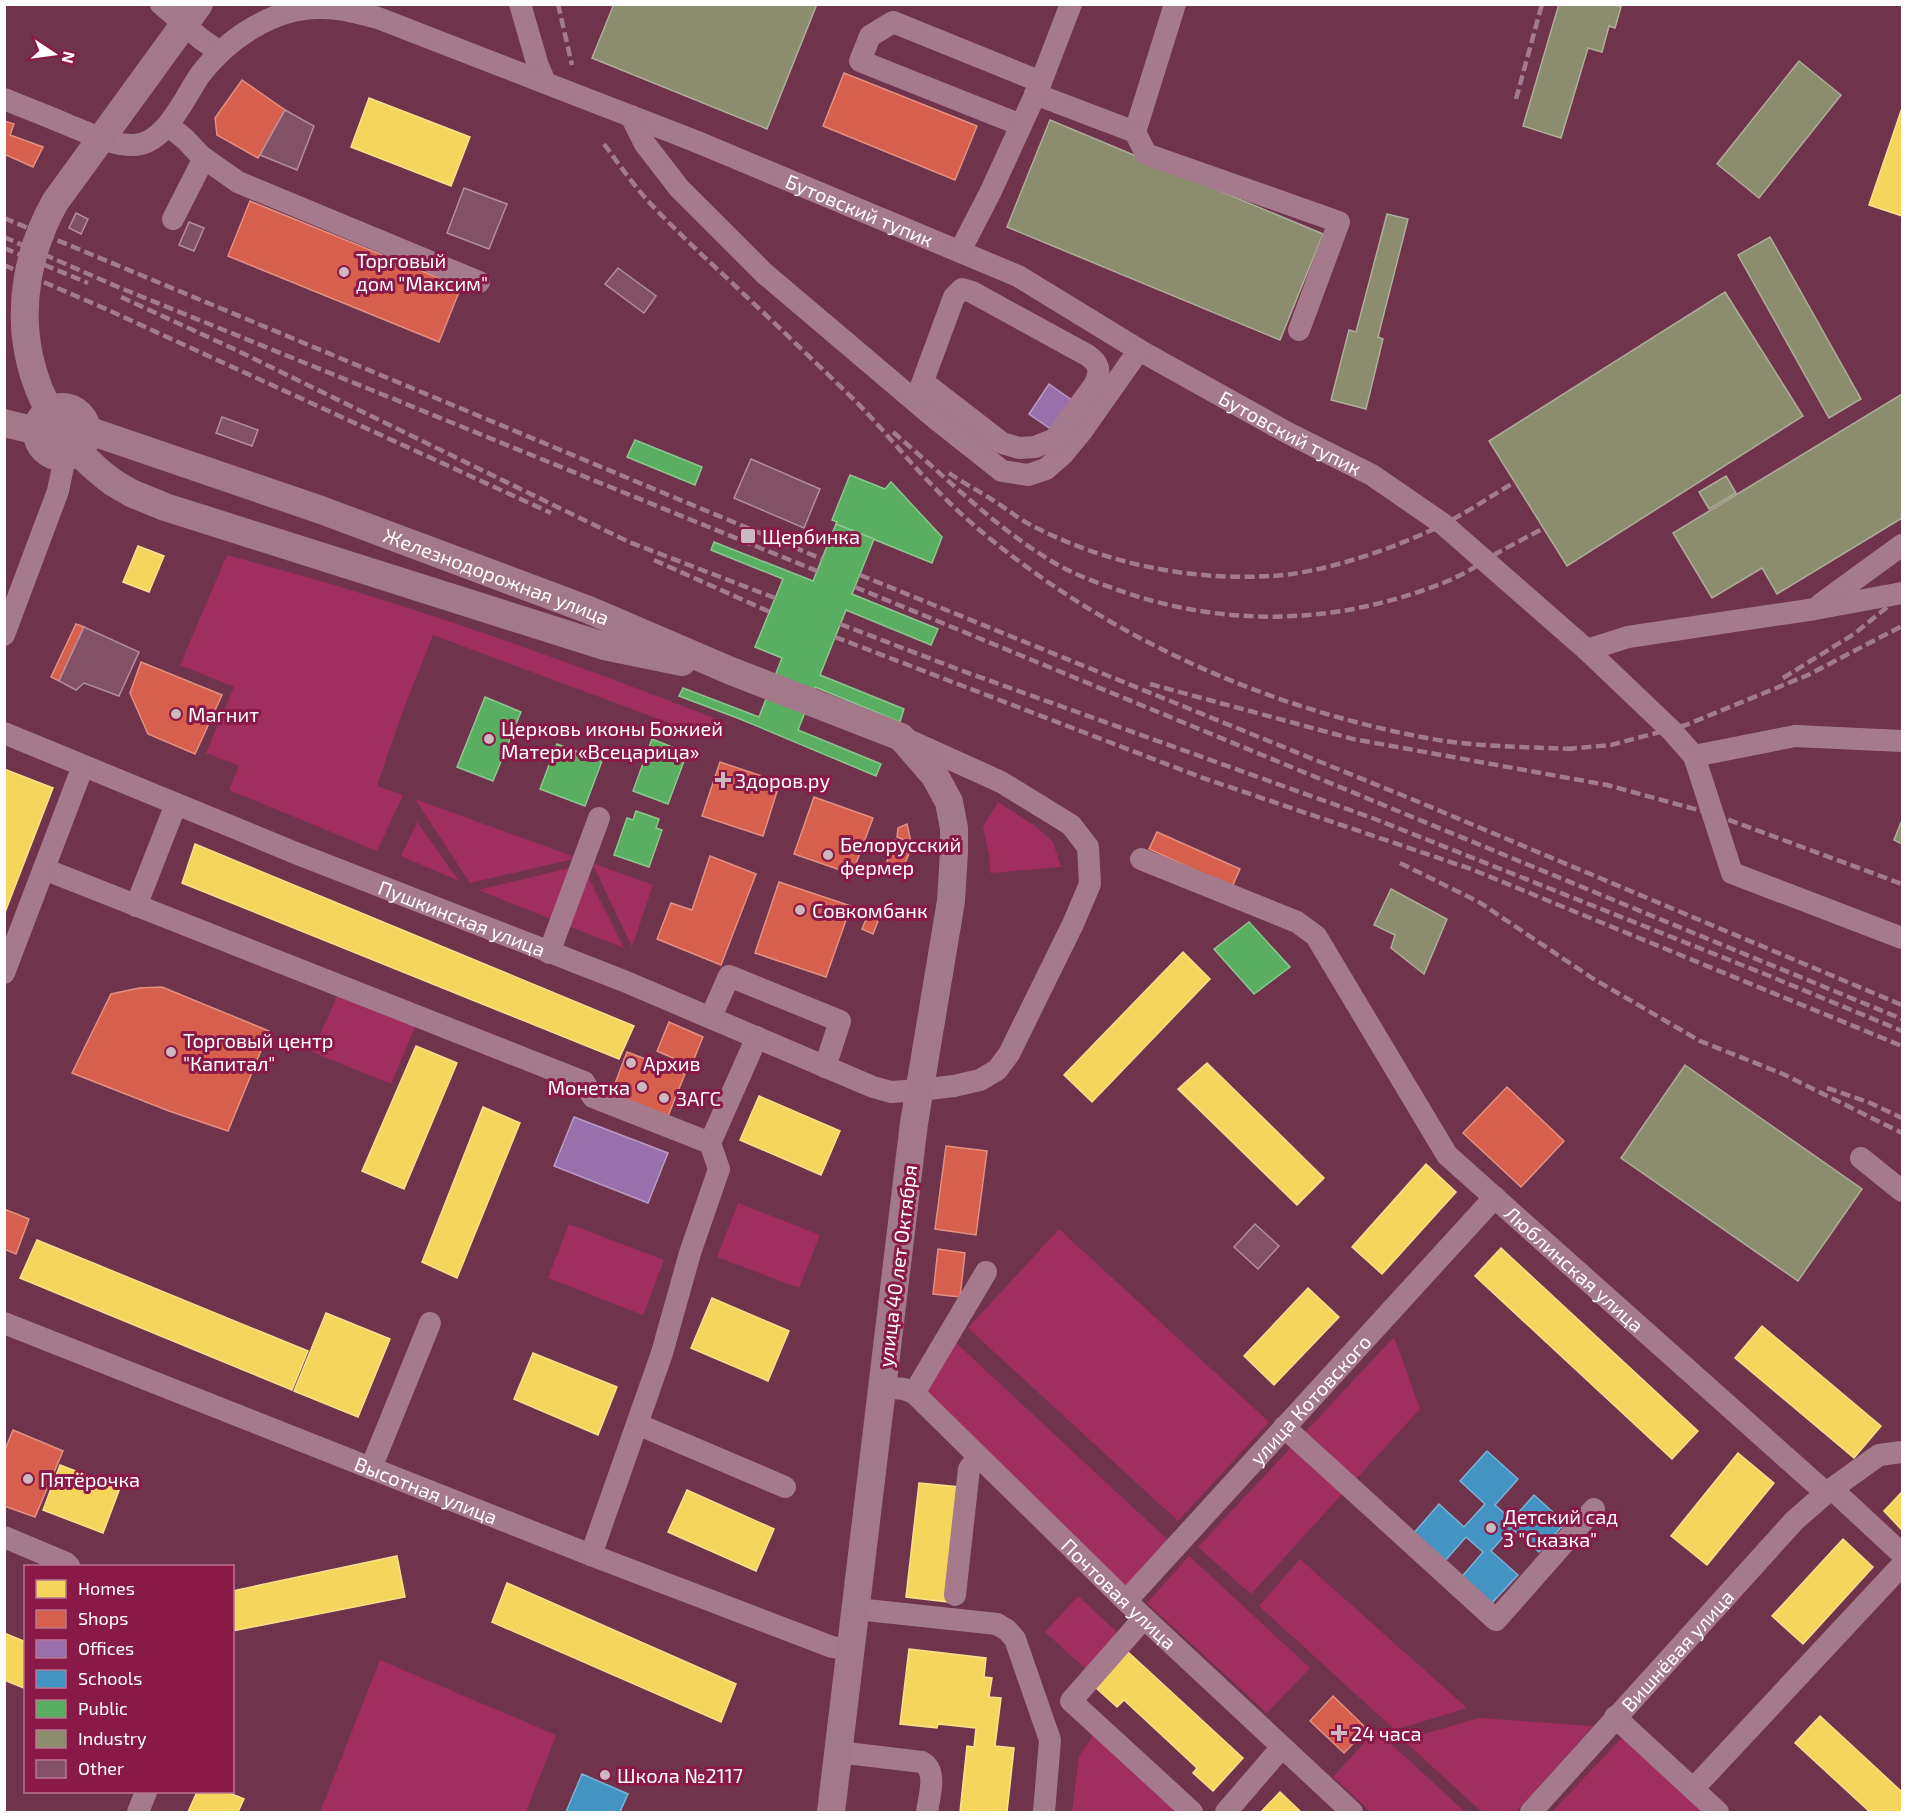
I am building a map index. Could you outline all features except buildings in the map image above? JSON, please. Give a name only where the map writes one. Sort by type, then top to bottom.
[{"type":"main road","points":[[199,4],[55,202],[40,231],[30,261],[24,296],[25,335],[33,374],[42,397],[58,426],[72,445],[87,461],[114,483],[131,493],[165,507],[604,646],[731,671]]},
{"type":"main road","points":[[59,407],[79,414],[84,419],[87,430],[83,447],[65,458],[45,451],[40,445],[37,431],[41,418],[46,412],[59,407]]},
{"type":"main road","points":[[4,423],[37,431]]},
{"type":"main road","name":"Железнодорожная улица","points":[[87,430],[321,510],[567,601],[731,671],[901,737]]},
{"type":"main road","name":"улица 40 лет Октября","points":[[831,1812],[914,1123],[951,901],[954,828],[949,802],[935,776],[901,737]]},
{"type":"street","points":[[160,4],[220,52]]},
{"type":"street","points":[[520,4],[545,82]]},
{"type":"street","points":[[960,250],[990,193],[1038,88],[1071,4]]},
{"type":"street","points":[[1136,132],[1175,4]]},
{"type":"street","name":"Бутовский тупик","points":[[168,125],[201,74],[220,52],[254,26],[285,14],[313,8],[343,9],[378,18],[631,116],[960,250],[1018,276],[1139,350],[1288,433],[1372,475],[1443,524],[1622,682],[1694,756],[1732,873],[1902,938]]},
{"type":"street","points":[[1021,125],[860,60],[870,36],[893,22],[1136,132],[1146,154],[1339,222],[1299,330]]},
{"type":"street","points":[[4,99],[100,138],[119,143],[135,145],[151,141],[168,125],[204,158],[238,182],[479,282]]},
{"type":"street","points":[[631,116],[645,144],[679,188],[765,274],[920,391],[1002,443],[1019,448],[1035,447],[1055,438],[1095,384],[1099,374],[1098,364],[1087,355],[972,292],[962,290],[954,297],[920,391]]},
{"type":"street","points":[[173,219],[204,158]]},
{"type":"street","points":[[920,391],[1002,471],[1028,475],[1046,469],[1063,454],[1139,350]]},
{"type":"street","points":[[4,635],[58,491],[65,458]]},
{"type":"street","points":[[1815,609],[1902,545]]},
{"type":"street","points":[[1587,650],[1628,637],[1815,609],[1902,593]]},
{"type":"street","name":"Пушкинская улица","points":[[4,733],[176,804],[624,981],[873,1087],[891,1092],[954,1086],[980,1080],[997,1070],[1009,1054],[1073,924],[1090,884],[1088,847],[1071,825],[1001,782],[901,737]]},
{"type":"street","points":[[1694,756],[1795,736],[1902,741]]},
{"type":"street","points":[[4,973],[83,766]]},
{"type":"street","points":[[136,906],[176,804]]},
{"type":"street","points":[[549,953],[599,818]]},
{"type":"street","name":"Люблинская улица","points":[[1141,860],[1298,922],[1316,936],[1448,1155],[1902,1554]]},
{"type":"street","points":[[44,869],[584,1082],[593,1096],[710,1143]]},
{"type":"street","points":[[711,1017],[729,976],[840,1021],[825,1067]]},
{"type":"street","points":[[591,1555],[662,1353],[690,1254],[719,1169],[710,1143],[757,1037]]},
{"type":"street","points":[[1861,1158],[1902,1191]]},
{"type":"street","name":"улица Котовского","points":[[1126,1601],[1495,1197]]},
{"type":"street","points":[[882,1387],[904,1389],[914,1393],[986,1272]]},
{"type":"street","name":"Высотная улица","points":[[4,1323],[591,1555],[832,1647],[851,1650]]},
{"type":"street","points":[[371,1468],[430,1323]]},
{"type":"street","name":"Почтовая улица","points":[[914,1393],[1126,1601],[1352,1812]]},
{"type":"street","points":[[637,1424],[785,1486]]},
{"type":"street","points":[[1284,1427],[1496,1620],[1594,1509]]},
{"type":"street","points":[[1829,1491],[1879,1455],[1902,1452]]},
{"type":"street","points":[[955,1595],[969,1469],[978,1456]]},
{"type":"street","name":"Вишнёвая улица","points":[[1531,1812],[1794,1521],[1829,1491]]},
{"type":"street","points":[[4,1536],[68,1565]]},
{"type":"street","points":[[1693,1789],[1902,1565]]},
{"type":"street","points":[[857,1609],[997,1624],[1012,1634],[1050,1740],[1044,1812]]},
{"type":"street","points":[[1144,1618],[1071,1701],[1192,1812]]},
{"type":"street","points":[[1615,1717],[1718,1812]]},
{"type":"street","points":[[1226,1812],[1282,1747]]},
{"type":"street","points":[[838,1752],[922,1762],[928,1765],[931,1773],[927,1812]]},
{"type":"street","points":[[138,1812],[145,1793]]},
{"type":"shaded area","points":[[227,555],[339,586],[461,625],[714,718],[707,737],[433,635],[403,710],[377,786],[403,795],[377,851],[229,790],[239,766],[206,753],[234,687],[180,665]]},
{"type":"shaded area","points":[[415,799],[578,858],[470,883]]},
{"type":"shaded area","points":[[998,802],[1035,826],[1053,842],[1061,867],[990,873],[983,827]]},
{"type":"shaded area","points":[[417,822],[459,881],[401,856]]},
{"type":"shaded area","points":[[592,863],[653,885],[632,947]]},
{"type":"shaded area","points":[[582,865],[624,948],[478,890]]},
{"type":"shaded area","points":[[338,994],[416,1025],[391,1084],[312,1052]]},
{"type":"shaded area","points":[[738,1203],[820,1235],[799,1288],[717,1257]]},
{"type":"shaded area","points":[[569,1224],[664,1260],[643,1315],[548,1278]]},
{"type":"shaded area","points":[[1059,1229],[1269,1422],[1178,1521],[968,1328]]},
{"type":"shaded area","points":[[1394,1337],[1420,1409],[1251,1594],[1198,1547]]},
{"type":"shaded area","points":[[954,1341],[1168,1540],[1125,1588],[921,1393]]},
{"type":"shaded area","points":[[1189,1556],[1310,1668],[1267,1713],[1147,1603]]},
{"type":"shaded area","points":[[1300,1559],[1467,1708],[1395,1730],[1259,1606]]},
{"type":"shaded area","points":[[1078,1596],[1118,1633],[1086,1669],[1045,1632]]},
{"type":"shaded area","points":[[380,1660],[556,1735],[526,1812],[320,1812]]},
{"type":"shaded area","points":[[1479,1718],[1593,1726],[1516,1812],[1482,1812],[1403,1740]]},
{"type":"shaded area","points":[[1376,1730],[1465,1812],[1371,1812],[1333,1777]]},
{"type":"shaded area","points":[[1627,1732],[1713,1812],[1552,1812]]},
{"type":"shaded area","points":[[1094,1734],[1181,1812],[1072,1812],[1079,1756]]},
{"type":"railway","points":[[558,4],[572,65]]},
{"type":"railway","points":[[1516,99],[1542,4]]},
{"type":"railway","points":[[604,144],[636,187],[658,211],[856,402],[949,502],[982,532],[1031,570],[1083,605],[1137,637],[1194,664],[1251,689],[1310,709],[1371,726],[1450,742],[1574,749]]},
{"type":"railway","points":[[4,218],[822,559]]},
{"type":"railway","points":[[4,237],[118,287],[817,571]]},
{"type":"railway","points":[[4,248],[88,283]]},
{"type":"railway","points":[[4,265],[106,309],[551,513]]},
{"type":"railway","points":[[121,297],[234,349],[629,542],[775,598]]},
{"type":"railway","points":[[893,432],[1014,536],[1058,565],[1089,580],[1121,591],[1203,612],[1244,616],[1286,616],[1327,613],[1368,606],[1448,581],[1544,528]]},
{"type":"railway","points":[[949,473],[1029,524],[1086,549],[1116,559],[1178,572],[1240,577],[1271,576],[1313,570],[1383,550],[1444,524],[1515,482]]},
{"type":"railway","points":[[654,560],[770,612]]},
{"type":"railway","points":[[860,575],[1414,800],[1902,1005]]},
{"type":"railway","points":[[855,587],[1902,1019]]},
{"type":"railway","points":[[1783,678],[1854,634],[1902,595]]},
{"type":"railway","points":[[840,624],[960,670],[1375,819],[1902,1031]]},
{"type":"railway","points":[[1567,749],[1611,745],[1686,725],[1808,675],[1902,626]]},
{"type":"railway","points":[[835,637],[1203,778],[1471,869],[1902,1046]]},
{"type":"railway","points":[[1150,684],[1353,739],[1607,785],[1713,814],[1902,884]]},
{"type":"railway","points":[[1400,863],[1479,902],[1592,978],[1700,1041],[1783,1074],[1902,1133]]},
{"type":"railway","points":[[1827,1088],[1868,1102],[1902,1118]]},
{"type":"place","name":"Торговый дом \"Максим\"","points":[[344,272]]},
{"type":"place","name":"Щербинка","points":[[748,536]]},
{"type":"place","name":"Магнит","points":[[176,714]]},
{"type":"place","name":"Церковь иконы Божией Матери «Всецарица»","points":[[489,739]]},
{"type":"place","name":"Здоров.ру","points":[[723,780]]},
{"type":"place","name":"Белорусский фермер","points":[[828,855]]},
{"type":"place","name":"Совкомбанк","points":[[800,910]]},
{"type":"place","name":"Торговый центр \"Капитал\"","points":[[171,1052]]},
{"type":"place","name":"Архив","points":[[631,1063]]},
{"type":"place","name":"Монетка","points":[[642,1087]]},
{"type":"place","name":"ЗАГС","points":[[664,1098]]},
{"type":"place","name":"Пятёрочка","points":[[28,1479]]},
{"type":"place","name":"Детский сад 3 \"Сказка\"","points":[[1491,1528]]},
{"type":"place","name":"24 часа","points":[[1339,1733]]},
{"type":"place","name":"Школа №2117","points":[[605,1775]]}]
